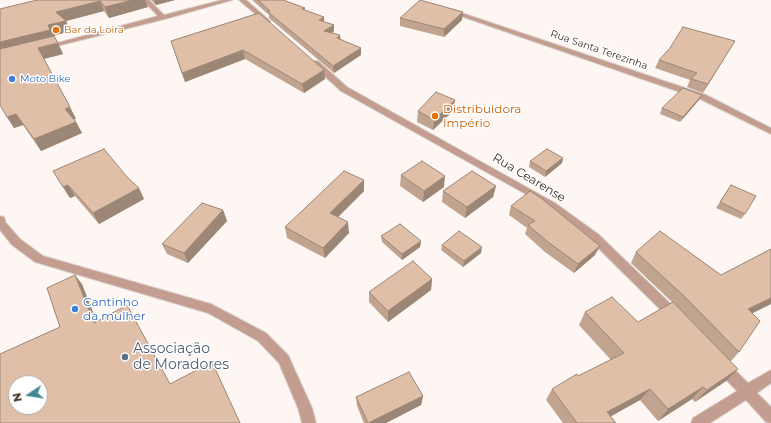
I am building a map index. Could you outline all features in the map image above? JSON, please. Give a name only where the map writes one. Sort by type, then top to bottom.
[{"type":"street","points":[[146,0],[163,18]]},
{"type":"street","points":[[37,49],[229,0]]},
{"type":"street","points":[[242,0],[276,29]]},
{"type":"street","name":"Rua Santa Terezinha","points":[[444,9],[703,97],[771,131]]},
{"type":"street","name":"Rua Cearense","points":[[310,59],[344,89],[552,205],[594,237],[681,324]]},
{"type":"street","points":[[0,220],[2,225],[16,242],[39,259],[212,309],[262,337],[284,359],[310,423]]},
{"type":"street","points":[[714,358],[771,417]]},
{"type":"street","points":[[698,423],[771,376]]},
{"type":"building","points":[[37,0],[133,0],[105,7],[100,1],[56,12],[66,21],[48,25],[50,30],[0,42],[0,9]]},
{"type":"building","points":[[258,0],[283,0],[305,8],[302,9],[324,17],[319,20],[334,25],[324,31],[340,35],[337,38],[361,48],[333,66],[268,12],[270,11]]},
{"type":"building","points":[[420,0],[463,12],[444,29],[400,18]]},
{"type":"building","points":[[259,13],[324,70],[302,84],[243,50],[182,73],[171,41]]},
{"type":"building","points":[[683,27],[735,41],[708,84],[691,79],[697,73],[659,60],[670,48]]},
{"type":"building","points":[[54,36],[58,43],[38,48],[70,107],[65,109],[76,122],[34,139],[16,114],[7,117],[0,105],[0,49]]},
{"type":"building","points":[[683,88],[702,95],[683,117],[662,108]]},
{"type":"building","points":[[436,92],[455,100],[434,120],[418,111]]},
{"type":"building","points":[[104,149],[127,177],[139,188],[93,213],[68,185],[63,187],[53,171]]},
{"type":"building","points":[[547,149],[563,158],[546,171],[530,161]]},
{"type":"building","points":[[422,161],[445,176],[424,191],[401,175]]},
{"type":"building","points":[[344,171],[364,180],[330,213],[348,222],[323,248],[285,227]]},
{"type":"building","points":[[472,171],[496,186],[467,207],[443,191]]},
{"type":"building","points":[[731,185],[756,196],[745,214],[720,202]]},
{"type":"building","points":[[530,191],[541,198],[600,246],[578,264],[548,242],[528,225],[535,221],[511,206]]},
{"type":"building","points":[[202,203],[223,210],[184,253],[162,244]]},
{"type":"building","points":[[400,224],[421,241],[402,254],[381,236]]},
{"type":"building","points":[[459,231],[482,247],[464,261],[442,245]]},
{"type":"building","points":[[660,231],[721,275],[771,249],[771,298],[748,309],[760,321],[739,352],[685,297],[636,252]]},
{"type":"building","points":[[413,261],[432,279],[388,311],[369,292]]},
{"type":"building","points":[[75,275],[94,323],[127,305],[170,384],[212,362],[240,423],[0,423],[0,354],[60,327],[47,288]]},
{"type":"building","points":[[612,297],[638,322],[673,302],[738,369],[707,390],[703,387],[668,409],[650,389],[607,412],[616,423],[577,423],[552,389],[577,374],[578,376],[624,353],[585,312]]},
{"type":"building","points":[[409,372],[423,396],[368,423],[356,397]]},
{"type":"place","name":"Bar da Loira","points":[[56,30]]},
{"type":"place","name":"Moto Bike","points":[[12,79]]},
{"type":"place","name":"Distribuidora Império","points":[[435,116]]},
{"type":"place","name":"Cantinho da mulher","points":[[75,309]]},
{"type":"place","name":"Associação de Moradores","points":[[125,357]]}]
